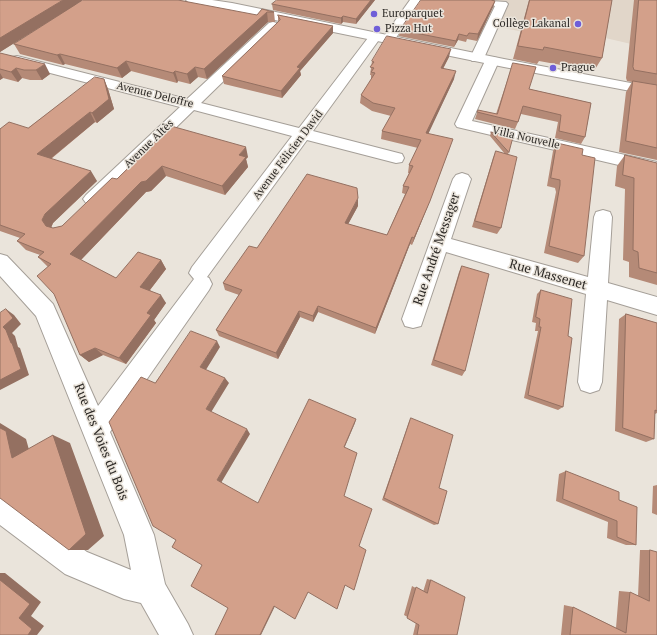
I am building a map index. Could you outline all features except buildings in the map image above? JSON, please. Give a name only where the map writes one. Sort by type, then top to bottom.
[{"type":"street","points":[[192,0],[657,92]]},
{"type":"street","points":[[215,0],[232,7]]},
{"type":"street","name":"Avenue Félicien David","points":[[96,430],[201,278],[305,134],[382,38],[416,0]]},
{"type":"street","points":[[482,0],[502,4],[485,59]]},
{"type":"street","name":"Avenue Altès","points":[[83,207],[273,26]]},
{"type":"street","name":"Avenue Deloffre","points":[[17,48],[4,56],[396,158]]},
{"type":"street","name":"Villa Nouvelle","points":[[485,59],[463,124],[657,168]]},
{"type":"street","name":"Rue André Messager","points":[[413,319],[462,179]]},
{"type":"street","points":[[590,382],[603,217]]},
{"type":"street","name":"Rue Massenet","points":[[440,243],[657,306]]},
{"type":"street","name":"Rue des Voies du Bois","points":[[0,262],[45,311],[139,534],[151,590],[177,635]]},
{"type":"street","points":[[0,507],[76,564],[124,584],[151,590]]},
{"type":"shaded area","name":"Collège Lakanal","points":[[489,0],[657,0],[657,50],[571,30],[566,40],[498,27],[509,4]]},
{"type":"place","name":"Europarquet","points":[[374,14]]},
{"type":"place","name":"Collège Lakanal","points":[[578,24]]},
{"type":"place","name":"Pizza Hut","points":[[377,29]]},
{"type":"place","name":"Prague","points":[[553,68]]}]
